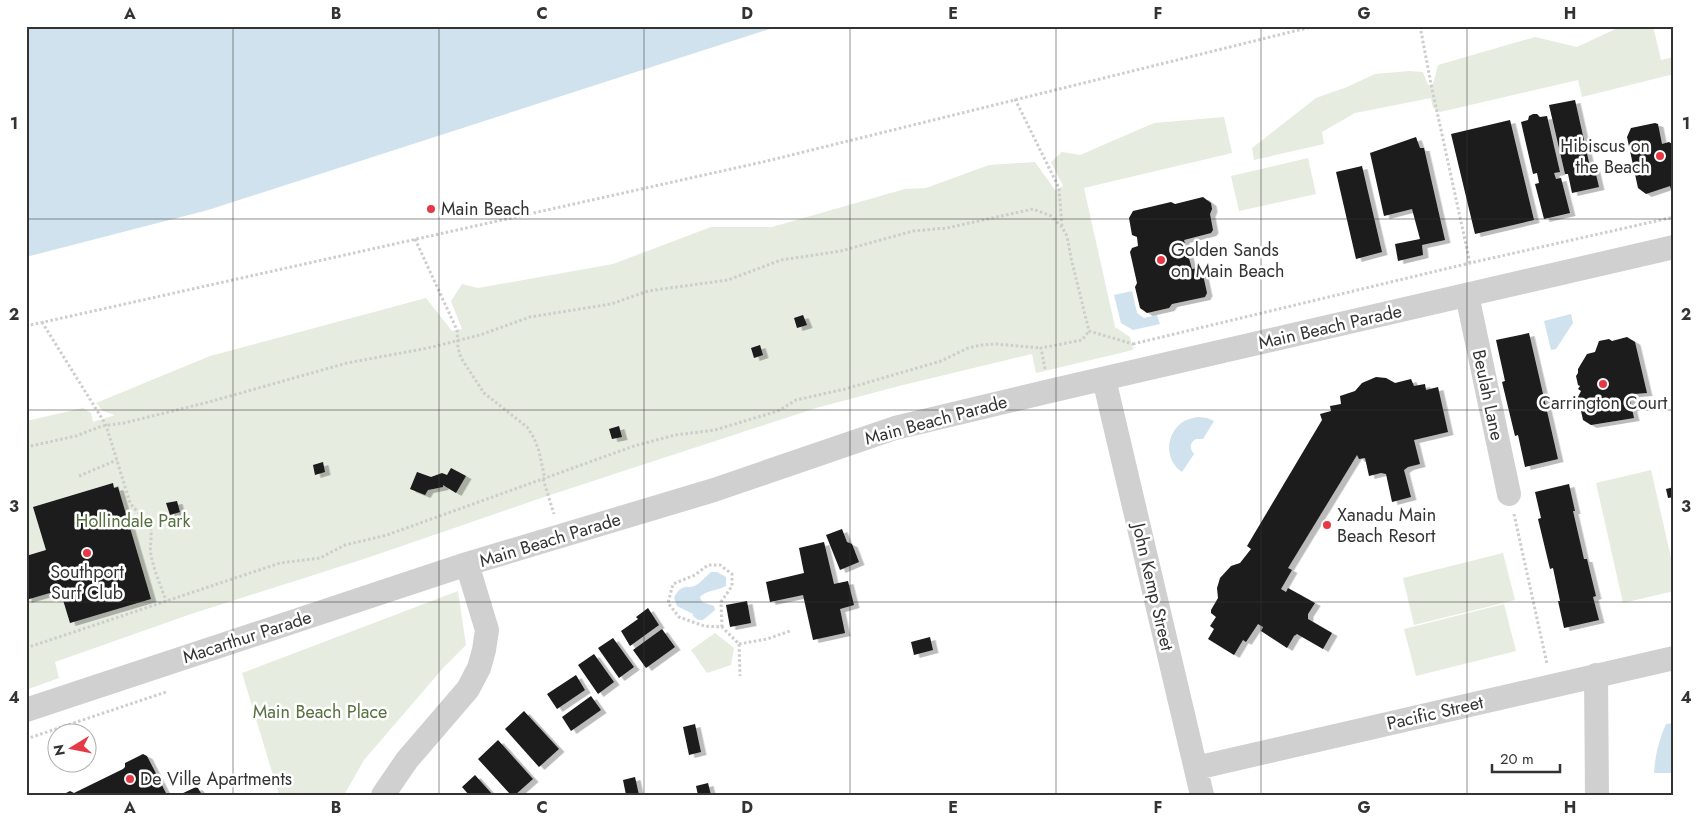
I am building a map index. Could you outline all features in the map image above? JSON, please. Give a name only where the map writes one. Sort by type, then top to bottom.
[{"type":"street","name":"Main Beach Parade","points":[[384,795],[407,760],[468,689],[479,668],[487,630],[467,564],[714,490],[895,428],[1674,247]]},
{"type":"street","name":"Beulah Lane","points":[[1467,295],[1509,494]]},
{"type":"street","name":"John Kemp Street","points":[[1104,379],[1202,795]]},
{"type":"street","name":"Macarthur Parade","points":[[26,710],[467,564]]},
{"type":"street","name":"Pacific Street","points":[[1196,768],[1674,658]]},
{"type":"street","points":[[1596,676],[1597,795]]},
{"type":"path","points":[[26,326],[767,161],[1315,26]]},
{"type":"path","points":[[1420,26],[1470,263]]},
{"type":"path","points":[[1015,99],[1059,188],[1062,227]]},
{"type":"path","points":[[26,447],[76,436],[106,426],[166,413],[347,363],[428,348],[480,335],[530,317],[611,304],[648,291],[728,280],[781,260],[841,251],[913,231],[947,228],[1033,209],[1051,216],[1062,227],[1067,236],[1089,331]]},
{"type":"path","points":[[1089,331],[1133,344],[1470,263],[1674,217]]},
{"type":"path","points":[[415,239],[457,330],[461,358],[484,393],[527,427],[530,433],[539,452],[544,479],[561,536]]},
{"type":"path","points":[[42,322],[106,426],[130,503],[150,527],[152,537],[150,553],[166,601]]},
{"type":"path","points":[[26,648],[280,563],[320,558],[345,545],[387,536],[634,446],[675,436],[715,430],[778,411],[796,400],[941,361],[968,348],[996,344],[1041,348],[1082,340],[1089,331]]},
{"type":"path","points":[[1133,344],[1140,370]]},
{"type":"path","points":[[1041,348],[1045,370]]},
{"type":"path","points":[[79,476],[117,460]]},
{"type":"path","points":[[1509,494],[1552,686]]},
{"type":"path","points":[[722,627],[721,602],[732,586],[732,574],[720,565],[708,565],[695,575],[673,584],[668,603],[679,618],[704,626],[722,627],[739,644],[740,676]]},
{"type":"path","points":[[739,644],[767,639],[790,631]]},
{"type":"path","points":[[26,739],[166,692]]},
{"type":"green space","points":[[1622,26],[1653,26],[1661,60],[1674,57],[1674,74],[1582,97],[1578,80],[1440,112],[1433,108],[1431,98],[1355,113],[1322,132],[1324,144],[1254,160],[1252,148],[1316,98],[1375,74],[1409,71],[1423,72],[1428,85],[1433,84],[1438,65],[1535,37],[1577,47]]},
{"type":"green space","name":"Hollindale Park","points":[[1224,117],[1232,153],[1084,188],[1115,327],[1130,337],[1133,350],[1036,373],[1032,354],[816,408],[541,498],[367,558],[191,614],[55,662],[59,678],[26,690],[26,421],[83,408],[91,413],[93,422],[115,415],[103,411],[96,403],[210,356],[426,298],[452,331],[462,329],[451,301],[462,284],[478,288],[613,264],[711,227],[772,227],[905,189],[926,188],[989,165],[1035,162],[1055,190],[1063,186],[1051,162],[1062,152],[1080,155],[1154,123]]},
{"type":"green space","points":[[1308,158],[1316,194],[1239,211],[1231,176]]},
{"type":"green space","points":[[1651,470],[1674,571],[1674,591],[1623,603],[1596,483]]},
{"type":"green space","points":[[1503,553],[1515,600],[1414,625],[1403,578]]},
{"type":"green space","name":"Main Beach Place","points":[[458,591],[466,645],[444,667],[364,760],[344,795],[279,795],[242,673]]},
{"type":"green space","points":[[1504,604],[1516,651],[1416,676],[1404,629]]},
{"type":"green space","points":[[715,633],[734,648],[731,665],[707,673],[691,650]]},
{"type":"green space","points":[[1285,793],[1382,793],[1384,795],[1284,795]]},
{"type":"water","points":[[26,26],[779,26],[208,210],[26,257]]},
{"type":"water","points":[[1132,291],[1137,313],[1144,318],[1157,315],[1160,324],[1133,330],[1121,323],[1114,295]]},
{"type":"water","points":[[1571,314],[1573,323],[1556,349],[1551,350],[1544,321]]},
{"type":"water","points":[[1198,417],[1214,421],[1203,439],[1196,439],[1192,442],[1191,447],[1194,454],[1182,472],[1177,468],[1170,456],[1171,436],[1181,423]]},
{"type":"water","points":[[711,572],[717,572],[726,577],[726,586],[705,593],[700,597],[702,602],[714,606],[715,610],[703,620],[698,620],[693,614],[677,606],[674,598],[682,588],[698,584]]},
{"type":"water","points":[[1674,723],[1674,773],[1654,773],[1655,760],[1666,724]]},
{"type":"building","points":[[1575,100],[1590,167],[1594,166],[1599,187],[1572,193],[1568,174],[1565,174],[1549,105]]},
{"type":"building","points":[[1537,114],[1540,117],[1547,116],[1560,172],[1554,173],[1556,179],[1561,178],[1570,213],[1544,219],[1535,184],[1539,183],[1537,173],[1533,174],[1521,122],[1528,120],[1529,116]]},
{"type":"building","points":[[1510,120],[1534,220],[1475,234],[1451,134]]},
{"type":"building","points":[[1658,124],[1662,144],[1669,142],[1674,150],[1674,198],[1670,186],[1646,194],[1638,188],[1627,137],[1631,128]]},
{"type":"building","points":[[1416,137],[1420,148],[1424,148],[1445,240],[1422,245],[1423,255],[1398,261],[1395,244],[1420,239],[1412,209],[1384,216],[1370,153]]},
{"type":"building","points":[[1362,166],[1382,252],[1356,259],[1336,172]]},
{"type":"building","name":"Golden Sands on Main Beach","points":[[1203,197],[1211,203],[1212,209],[1210,214],[1213,230],[1211,233],[1184,240],[1192,269],[1198,268],[1202,270],[1207,293],[1205,297],[1172,304],[1169,308],[1147,313],[1140,308],[1135,287],[1137,283],[1130,252],[1132,248],[1138,246],[1137,237],[1132,235],[1129,218],[1133,211]]},
{"type":"building","points":[[803,315],[807,325],[797,328],[794,318]]},
{"type":"building","points":[[1529,333],[1558,459],[1525,467],[1518,435],[1515,436],[1502,382],[1505,381],[1496,340]]},
{"type":"building","points":[[1627,337],[1635,342],[1647,393],[1634,394],[1630,400],[1634,418],[1591,425],[1583,420],[1578,397],[1581,391],[1578,389],[1580,386],[1576,376],[1578,369],[1587,354],[1595,352],[1599,341],[1609,339],[1612,341]]},
{"type":"building","points":[[760,345],[763,355],[754,358],[751,348]]},
{"type":"building","points":[[1376,377],[1386,378],[1395,383],[1411,379],[1414,386],[1425,384],[1426,390],[1438,387],[1448,432],[1414,440],[1420,464],[1404,470],[1411,497],[1392,502],[1386,474],[1381,473],[1369,476],[1365,458],[1359,459],[1357,455],[1288,568],[1292,570],[1281,589],[1286,592],[1288,588],[1315,603],[1308,614],[1308,619],[1332,633],[1323,649],[1297,634],[1287,648],[1261,631],[1263,627],[1258,624],[1246,642],[1243,640],[1234,655],[1208,639],[1214,629],[1210,626],[1216,617],[1211,613],[1211,610],[1218,598],[1217,588],[1220,578],[1231,566],[1240,563],[1251,549],[1247,546],[1322,420],[1320,414],[1331,411],[1330,406],[1341,404],[1340,396],[1355,391],[1362,383]]},
{"type":"building","points":[[619,426],[622,437],[612,439],[609,429]]},
{"type":"building","points":[[323,462],[325,472],[315,475],[313,465]]},
{"type":"building","points":[[451,468],[466,476],[456,493],[443,485],[443,487],[428,490],[425,495],[410,489],[417,472],[431,477],[442,473],[447,475]]},
{"type":"building","name":"Southport Surf Club","points":[[113,483],[114,488],[118,487],[151,599],[70,623],[60,590],[26,600],[26,556],[46,550],[33,507]]},
{"type":"building","points":[[1569,484],[1584,559],[1587,559],[1596,596],[1593,597],[1599,620],[1564,628],[1553,568],[1550,569],[1538,519],[1541,518],[1535,492]]},
{"type":"building","points":[[1674,487],[1674,497],[1668,498],[1666,489]]},
{"type":"building","points":[[177,501],[180,512],[170,515],[166,503]]},
{"type":"building","points":[[842,529],[847,542],[852,544],[859,562],[840,570],[826,535]]},
{"type":"building","points":[[824,542],[834,584],[848,581],[854,605],[840,609],[845,633],[813,640],[803,595],[770,602],[766,582],[804,573],[799,548]]},
{"type":"building","points":[[747,601],[751,623],[730,627],[726,605]]},
{"type":"building","points":[[648,608],[659,625],[630,646],[621,631],[638,619],[636,617]]},
{"type":"building","points":[[662,629],[675,647],[646,668],[633,650]]},
{"type":"building","points":[[930,637],[933,650],[914,655],[911,642]]},
{"type":"building","points":[[613,638],[634,667],[619,678],[598,648]]},
{"type":"building","points":[[594,654],[614,682],[598,694],[578,665]]},
{"type":"building","points":[[576,675],[585,690],[557,709],[547,694]]},
{"type":"building","points":[[591,696],[601,710],[571,731],[562,717]]},
{"type":"building","points":[[524,711],[559,749],[539,767],[505,729]]},
{"type":"building","points":[[695,724],[701,752],[689,755],[683,727]]},
{"type":"building","points":[[498,740],[533,779],[515,795],[511,795],[478,759]]},
{"type":"building","name":"De Ville Apartments","points":[[143,754],[147,756],[167,795],[62,795],[70,791],[74,793],[123,769],[125,763]]},
{"type":"building","points":[[475,775],[493,795],[469,795],[462,787]]},
{"type":"building","points":[[635,777],[639,795],[626,795],[623,780]]},
{"type":"building","points":[[708,783],[711,795],[698,795],[696,786]]},
{"type":"building","points":[[196,787],[202,795],[179,795]]},
{"type":"place","name":"Hibiscus on the Beach","points":[[1660,156]]},
{"type":"place","name":"Main Beach","points":[[431,209]]},
{"type":"place","name":"Golden Sands on Main Beach","points":[[1161,260]]},
{"type":"place","name":"Carrington Court","points":[[1603,384]]},
{"type":"place","name":"Xanadu Main Beach Resort","points":[[1327,525]]},
{"type":"place","name":"Southport Surf Club","points":[[87,553]]},
{"type":"place","name":"De Ville Apartments","points":[[130,779]]}]
